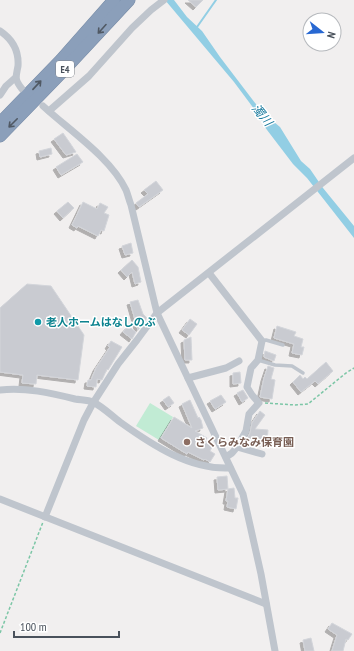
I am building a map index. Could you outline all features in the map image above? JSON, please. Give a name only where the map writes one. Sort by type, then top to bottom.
[{"type":"highway","name":"E4","points":[[0,122],[55,66],[114,0]]},
{"type":"highway","name":"E4","points":[[0,136],[129,0]]},
{"type":"street","points":[[162,1],[132,28],[89,76],[46,109],[89,146],[111,169],[126,190],[157,313],[243,494],[261,574],[275,651]]},
{"type":"street","points":[[0,31],[11,41],[17,53],[18,65],[15,78],[0,94]]},
{"type":"street","points":[[15,78],[22,89]]},
{"type":"street","points":[[46,517],[84,420],[93,402],[118,364],[138,340],[157,313],[354,158]]},
{"type":"street","points":[[209,272],[262,341],[258,360],[251,368],[247,387],[259,402],[249,414],[246,431],[232,453],[226,457]]},
{"type":"street","points":[[188,378],[226,368],[239,361]]},
{"type":"street","points":[[0,390],[25,390],[93,402],[142,438],[168,452],[193,463],[213,468],[230,468]]},
{"type":"street","points":[[237,446],[262,454]]},
{"type":"street","points":[[0,499],[266,604]]},
{"type":"lane","points":[[262,341],[266,340],[284,345]]},
{"type":"lane","points":[[258,360],[275,365],[292,366],[303,373]]},
{"type":"path","points":[[259,402],[295,405],[308,404],[354,368]]},
{"type":"path","points":[[0,633],[46,517]]},
{"type":"green space","points":[[150,403],[173,417],[159,440],[136,426]]},
{"type":"water","name":"濁川","points":[[165,0],[174,0],[187,17],[202,31],[262,112],[280,127],[301,161],[310,169],[323,188],[354,226],[354,238],[307,178],[293,164],[264,126],[260,117],[234,82]]},
{"type":"building","points":[[188,0],[203,0],[196,7]]},
{"type":"building","points":[[63,133],[76,152],[66,155],[54,139]]},
{"type":"building","points":[[51,148],[52,154],[40,157],[39,151]]},
{"type":"building","points":[[77,154],[83,162],[61,175],[56,167]]},
{"type":"building","points":[[156,181],[163,190],[139,207],[136,203],[148,194],[144,190]]},
{"type":"building","points":[[68,202],[74,208],[63,218],[57,211]]},
{"type":"building","points":[[83,202],[97,209],[100,203],[108,207],[104,213],[109,215],[104,231],[101,230],[98,236],[78,226],[77,228],[72,225]]},
{"type":"building","points":[[131,243],[133,253],[125,255],[122,246]]},
{"type":"building","points":[[132,260],[138,267],[141,282],[135,284],[132,272],[127,277],[121,270]]},
{"type":"building","name":"老人ホームはなしのぶ","points":[[27,284],[51,286],[84,335],[78,380],[37,375],[36,384],[22,383],[23,375],[0,372],[0,308]]},
{"type":"building","points":[[138,300],[143,314],[147,318],[138,330],[130,302]]},
{"type":"building","points":[[190,319],[197,324],[189,335],[182,330]]},
{"type":"building","points":[[128,326],[136,332],[132,339],[123,332]]},
{"type":"building","points":[[277,326],[296,332],[294,336],[303,339],[301,347],[304,347],[302,355],[292,353],[294,344],[274,338]]},
{"type":"building","points":[[191,337],[192,360],[185,360],[184,340]]},
{"type":"building","points":[[111,341],[122,347],[108,370],[107,369],[102,380],[97,379],[96,387],[87,386],[88,380],[91,380],[96,368],[110,347],[108,346]]},
{"type":"building","points":[[265,351],[276,355],[274,361],[264,357]]},
{"type":"building","points":[[326,362],[333,371],[318,384],[315,381],[301,392],[293,382],[300,375],[303,379],[305,377],[307,379]]},
{"type":"building","points":[[268,366],[274,368],[271,379],[275,380],[272,399],[260,397]]},
{"type":"building","points":[[240,372],[241,383],[233,384],[233,373]]},
{"type":"building","points":[[243,390],[248,398],[242,402],[237,393]]},
{"type":"building","points":[[221,395],[226,402],[215,409],[210,401]]},
{"type":"building","points":[[169,396],[174,403],[168,407],[163,400]]},
{"type":"building","points":[[190,400],[198,418],[199,417],[201,420],[203,428],[195,431],[207,438],[205,441],[213,445],[210,451],[215,454],[210,462],[188,452],[187,454],[161,438],[174,417],[192,428],[182,404]]},
{"type":"building","points":[[260,411],[265,415],[255,429],[268,430],[267,443],[253,442],[252,444],[245,442],[250,433],[252,423]]},
{"type":"building","points":[[227,476],[228,489],[218,490],[217,477]]},
{"type":"building","points":[[234,488],[235,498],[238,498],[236,509],[227,507],[228,501],[226,501],[228,489]]},
{"type":"building","points":[[332,623],[352,634],[348,640],[346,639],[343,651],[332,651],[337,635],[328,629]]},
{"type":"building","points":[[311,638],[314,651],[305,651],[303,640]]},
{"type":"waterway","points":[[197,27],[216,0]]},
{"type":"place","name":"老人ホームはなしのぶ","points":[[38,322]]},
{"type":"place","name":"さくらみなみ保育園","points":[[187,442]]}]
